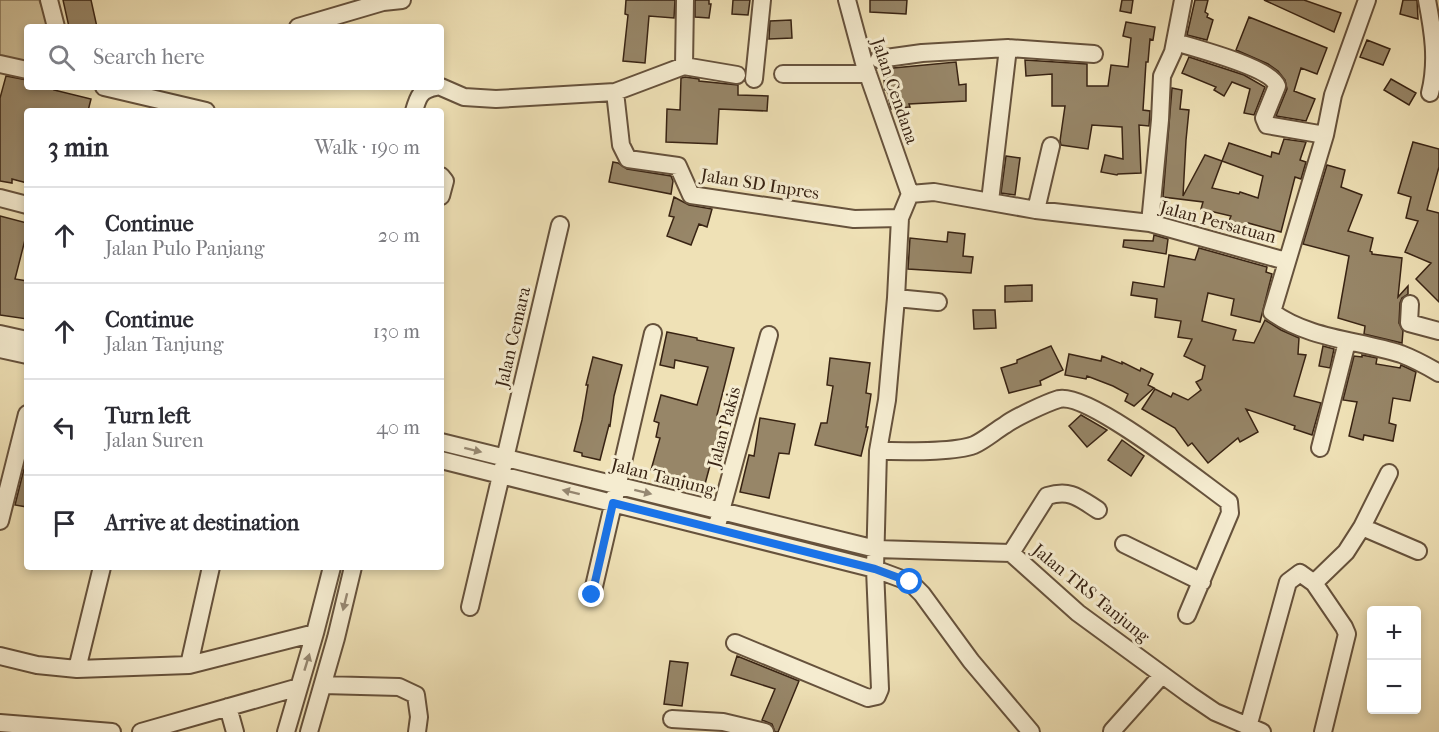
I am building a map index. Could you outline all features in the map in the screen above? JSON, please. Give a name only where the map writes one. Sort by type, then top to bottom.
[{"type":"street","points":[[49,0],[55,24]]},
{"type":"street","points":[[308,24],[383,2],[402,0]]},
{"type":"street","points":[[684,66],[685,0]]},
{"type":"street","points":[[754,79],[762,0]]},
{"type":"street","name":"Jalan Cendana","points":[[847,0],[868,74],[910,194]]},
{"type":"street","points":[[1150,223],[1162,76],[1173,52],[1183,0]]},
{"type":"street","points":[[1286,261],[1325,135],[1333,95],[1367,0]]},
{"type":"street","points":[[1427,0],[1434,35],[1435,69],[1430,93]]},
{"type":"street","points":[[1175,42],[1244,63],[1273,78],[1277,86],[1264,118],[1267,124],[1325,135]]},
{"type":"street","points":[[990,201],[1008,48]]},
{"type":"street","points":[[879,59],[922,53],[1008,48],[1094,54]]},
{"type":"street","points":[[0,64],[24,69]]},
{"type":"street","points":[[444,88],[464,97],[496,99],[615,92],[684,66],[737,75]]},
{"type":"street","points":[[783,74],[868,74]]},
{"type":"street","points":[[117,90],[193,108]]},
{"type":"street","points":[[415,108],[419,95],[425,90]]},
{"type":"street","name":"Jalan SD Inpres","points":[[615,92],[621,145],[628,159],[678,166],[691,195],[854,219],[900,218]]},
{"type":"street","points":[[1036,210],[1051,146]]},
{"type":"street","name":"Jalan Persatuan","points":[[910,194],[934,192],[1036,210],[1150,223],[1286,261],[1272,312],[1287,323],[1347,342],[1401,354],[1439,372]]},
{"type":"street","points":[[735,643],[868,698],[877,696],[880,688],[875,569],[878,452],[887,400],[900,218],[910,194]]},
{"type":"street","points":[[0,198],[24,203]]},
{"type":"street","name":"Jalan Cemara","points":[[470,607],[560,225]]},
{"type":"street","points":[[896,298],[938,302]]},
{"type":"street","points":[[1410,304],[1409,323],[1439,331]]},
{"type":"street","points":[[592,595],[653,333]]},
{"type":"street","points":[[0,334],[24,339]]},
{"type":"street","name":"Jalan Pakis","points":[[716,529],[769,335]]},
{"type":"street","points":[[1320,448],[1347,342]]},
{"type":"street","points":[[0,349],[24,354]]},
{"type":"street","points":[[878,452],[944,449],[973,445],[1007,423],[1060,399],[1074,400],[1144,440],[1229,502],[1230,513],[1187,615]]},
{"type":"street","points":[[0,521],[24,426]]},
{"type":"street","name":"Jalan Tanjung","points":[[444,443],[503,466],[613,503],[875,569],[910,582],[922,594],[971,661],[1030,732]]},
{"type":"street","name":"Jalan Tanjung","points":[[444,460],[503,466],[617,486],[876,549]]},
{"type":"street","points":[[1314,583],[1346,552],[1389,473]]},
{"type":"street","points":[[1011,553],[1047,496],[1059,492],[1072,494],[1098,510]]},
{"type":"street","points":[[1362,526],[1418,551]]},
{"type":"street","points":[[1124,544],[1202,582]]},
{"type":"street","name":"Jalan TRS Tanjung","points":[[876,549],[1011,553],[1078,613],[1162,675],[1215,712],[1255,730]]},
{"type":"street","points":[[77,669],[101,570]]},
{"type":"street","points":[[189,664],[211,570]]},
{"type":"street","points":[[286,732],[331,570]]},
{"type":"street","points":[[309,732],[352,570]]},
{"type":"street","points":[[1255,730],[1288,582],[1299,573],[1314,583],[1347,634],[1323,732]]},
{"type":"street","points":[[0,656],[37,665],[77,669],[189,664],[315,633]]},
{"type":"street","points":[[1112,731],[1162,675]]},
{"type":"street","points":[[323,685],[399,687],[416,695],[419,717],[417,732]]},
{"type":"street","points":[[141,732],[299,687]]},
{"type":"street","points":[[228,707],[235,732]]},
{"type":"street","points":[[672,719],[723,723],[765,732]]},
{"type":"street","points":[[0,723],[48,729],[112,732]]},
{"type":"shaded area","points":[[0,0],[39,0],[48,24],[24,24],[24,66],[0,62]]},
{"type":"building","points":[[63,0],[91,0],[96,24],[68,24]]},
{"type":"building","points":[[626,0],[675,0],[674,18],[649,16],[645,63],[623,61],[628,15],[625,14]]},
{"type":"building","points":[[695,0],[709,0],[711,4],[709,18],[695,17]]},
{"type":"building","points":[[733,0],[750,0],[748,15],[732,14]]},
{"type":"building","points":[[870,0],[907,0],[906,14],[870,12]]},
{"type":"building","points":[[1122,0],[1133,0],[1131,13],[1120,11]]},
{"type":"building","points":[[1195,0],[1208,0],[1205,12],[1208,14],[1207,17],[1213,20],[1207,40],[1187,35]]},
{"type":"building","points":[[1264,0],[1304,0],[1341,13],[1334,32]]},
{"type":"building","points":[[1403,0],[1417,0],[1418,19],[1400,14]]},
{"type":"building","points":[[1249,17],[1327,48],[1317,74],[1301,68],[1294,91],[1315,99],[1306,121],[1276,116],[1287,89],[1285,80],[1268,64],[1236,50]]},
{"type":"building","points":[[791,20],[792,38],[769,39],[770,21]]},
{"type":"building","points":[[1126,22],[1155,27],[1153,40],[1150,39],[1148,62],[1146,62],[1143,110],[1150,111],[1149,126],[1139,125],[1141,173],[1117,175],[1101,172],[1105,155],[1123,159],[1122,127],[1092,125],[1088,149],[1061,145],[1065,106],[1052,106],[1052,74],[1026,76],[1025,60],[1087,64],[1087,86],[1108,86],[1111,65],[1128,67],[1131,38],[1123,36]]},
{"type":"building","points":[[1367,40],[1390,49],[1383,65],[1360,57]]},
{"type":"building","points":[[1189,57],[1244,75],[1265,87],[1254,115],[1244,113],[1250,89],[1232,82],[1224,96],[1214,90],[1216,87],[1182,73]]},
{"type":"building","points":[[956,62],[959,85],[966,84],[966,101],[909,104],[910,107],[891,109],[887,90],[885,90],[883,69]]},
{"type":"building","points":[[6,76],[24,79],[24,90],[54,90],[91,99],[89,108],[24,108],[24,182],[12,179],[12,183],[0,181],[0,98]]},
{"type":"building","points":[[681,78],[699,79],[699,81],[738,85],[738,95],[768,96],[767,111],[719,109],[717,144],[666,142],[667,109],[680,110]]},
{"type":"building","points":[[1391,79],[1416,93],[1409,105],[1384,90]]},
{"type":"building","points":[[1172,88],[1182,90],[1180,109],[1189,110],[1183,196],[1205,155],[1222,161],[1229,143],[1271,157],[1272,152],[1279,154],[1284,139],[1306,142],[1300,160],[1306,162],[1301,179],[1295,177],[1281,232],[1248,223],[1244,235],[1226,228],[1231,216],[1201,209],[1203,202],[1163,197]],"holes":[[[1222,161],[1263,176],[1258,198],[1240,192],[1239,194],[1212,188]]]},
{"type":"building","points":[[1413,142],[1439,149],[1439,167],[1427,210],[1439,213],[1439,302],[1416,279],[1431,263],[1405,252],[1418,221],[1406,218],[1411,197],[1398,193]]},
{"type":"building","points":[[1006,156],[1020,158],[1015,195],[1001,193]]},
{"type":"building","points":[[613,162],[627,169],[671,176],[673,181],[671,194],[609,182]]},
{"type":"building","points":[[1327,165],[1345,170],[1341,187],[1362,195],[1348,231],[1373,238],[1370,251],[1372,254],[1402,258],[1398,297],[1408,286],[1408,294],[1402,298],[1400,303],[1399,323],[1403,331],[1402,343],[1364,334],[1365,326],[1338,318],[1349,256],[1303,244]]},
{"type":"building","points":[[674,197],[689,205],[712,209],[707,227],[699,224],[691,245],[667,236],[674,217],[669,216]]},
{"type":"building","points":[[0,216],[24,222],[24,244],[15,279],[24,280],[24,319],[0,315]]},
{"type":"building","points":[[948,232],[965,234],[963,256],[973,257],[971,273],[908,269],[910,238],[947,242]]},
{"type":"building","points":[[1154,235],[1168,239],[1166,254],[1123,247],[1124,240],[1153,241]]},
{"type":"building","points":[[1199,248],[1267,267],[1266,272],[1272,274],[1260,322],[1231,315],[1234,299],[1208,293],[1202,321],[1236,330],[1233,340],[1254,343],[1265,320],[1299,338],[1298,354],[1306,355],[1294,396],[1321,403],[1312,435],[1294,429],[1295,426],[1246,409],[1258,432],[1240,442],[1238,438],[1208,463],[1192,443],[1188,446],[1175,428],[1142,409],[1155,389],[1171,397],[1173,393],[1188,400],[1201,390],[1196,382],[1202,379],[1205,366],[1184,356],[1192,339],[1178,337],[1181,321],[1155,317],[1157,299],[1131,295],[1133,282],[1164,287],[1169,255],[1195,260]]},
{"type":"building","points":[[1032,285],[1032,301],[1005,302],[1005,286]]},
{"type":"building","points":[[973,310],[995,310],[996,328],[974,329]]},
{"type":"building","points":[[667,332],[734,348],[717,415],[723,417],[705,484],[651,470],[660,438],[656,437],[659,423],[654,421],[661,395],[697,405],[708,367],[675,360],[674,368],[660,365]]},
{"type":"building","points":[[1051,346],[1063,370],[1040,381],[1041,385],[1009,393],[1001,368],[1017,363],[1017,360]]},
{"type":"building","points":[[1323,346],[1334,349],[1330,368],[1319,366]]},
{"type":"building","points":[[1069,354],[1101,361],[1102,356],[1140,371],[1141,368],[1153,374],[1148,385],[1154,388],[1134,406],[1125,401],[1128,394],[1113,386],[1087,376],[1086,379],[1065,375]]},
{"type":"building","points":[[1362,355],[1377,358],[1376,364],[1400,368],[1401,365],[1416,372],[1410,401],[1393,398],[1389,423],[1396,425],[1393,441],[1364,435],[1363,440],[1349,436],[1357,402],[1343,400],[1354,356],[1362,357]]},
{"type":"building","points":[[593,357],[622,365],[614,396],[610,426],[600,460],[582,456],[582,453],[574,451]]},
{"type":"building","points":[[830,358],[870,363],[866,393],[871,394],[866,427],[868,427],[861,456],[815,445],[821,423],[827,423],[833,386],[827,385]]},
{"type":"building","points":[[1081,415],[1107,430],[1087,447],[1069,426]]},
{"type":"building","points":[[760,418],[795,424],[789,454],[779,453],[769,498],[740,492],[749,455],[754,456]]},
{"type":"building","points":[[1122,440],[1144,456],[1131,476],[1108,460]]},
{"type":"building","points":[[24,469],[24,506],[15,505]]},
{"type":"building","points":[[737,656],[799,681],[778,732],[775,732],[772,724],[762,720],[775,689],[731,675]]},
{"type":"building","points":[[670,661],[688,663],[682,706],[664,704]]},
{"type":"route","points":[[592,595],[613,503],[875,569],[910,582]]}]
